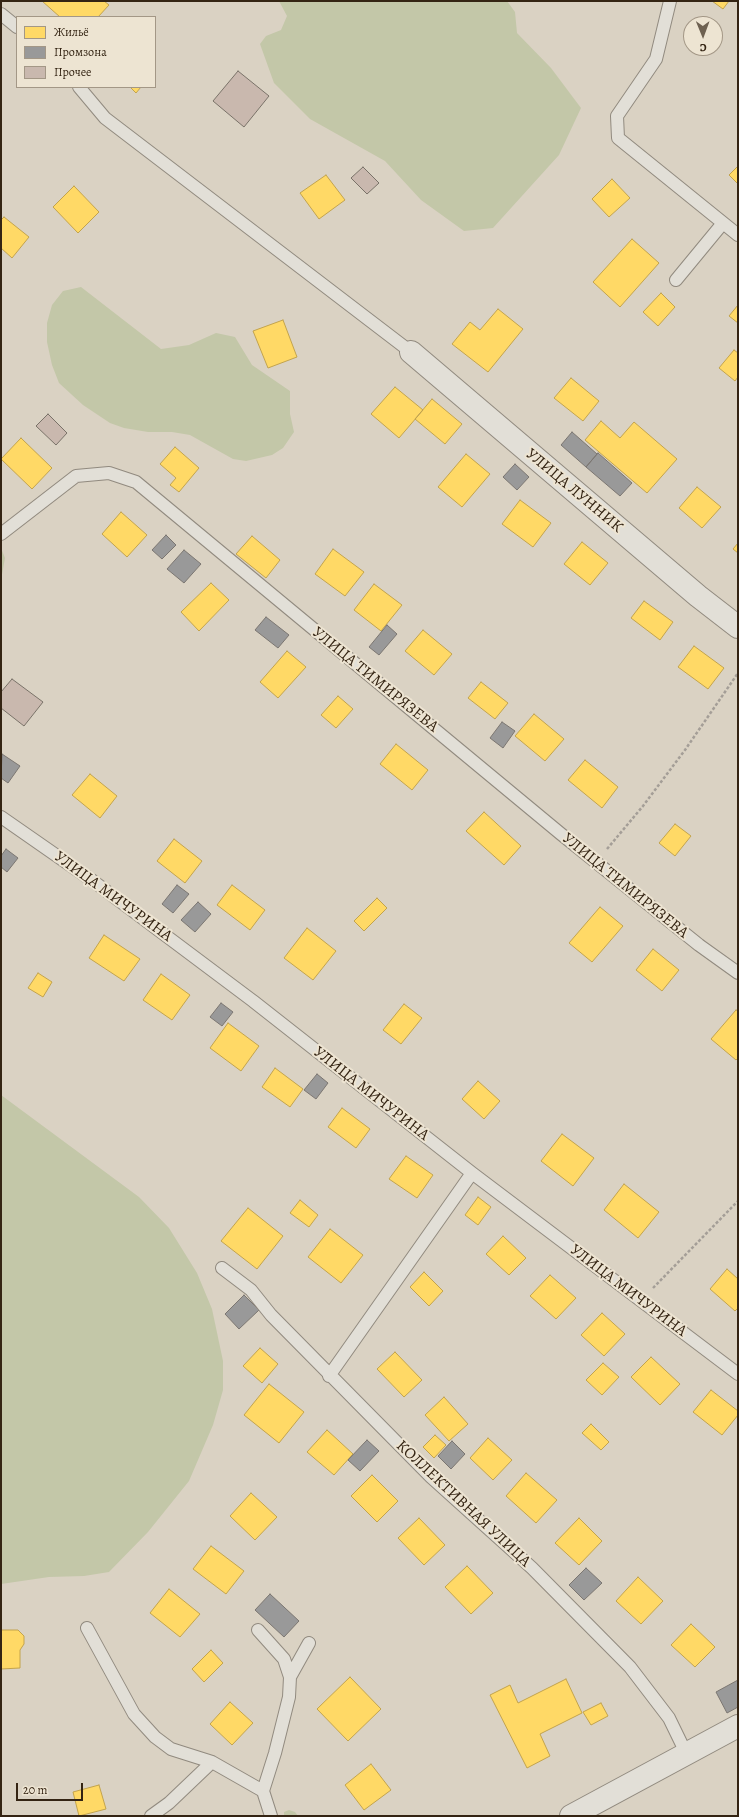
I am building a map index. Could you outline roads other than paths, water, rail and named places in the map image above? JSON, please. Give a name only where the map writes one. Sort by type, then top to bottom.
[{"type":"street","name":"УЛИЦА ЛУННИК","points":[[411,352],[698,596],[738,627]]},
{"type":"street","points":[[571,1816],[687,1755],[738,1726]]},
{"type":"lane","points":[[670,1],[656,59],[616,116],[618,138],[738,235]]},
{"type":"lane","points":[[1,14],[16,26]]},
{"type":"lane","points":[[80,88],[106,118],[411,352]]},
{"type":"lane","points":[[676,280],[723,223]]},
{"type":"lane","name":"УЛИЦА ТИМИРЯЗЕВА","points":[[1,534],[76,476],[109,473],[136,482],[561,834],[699,945],[738,973]]},
{"type":"lane","name":"УЛИЦА МИЧУРИНА","points":[[1,816],[93,881],[253,1001],[472,1173],[738,1374]]},
{"type":"lane","points":[[329,1376],[472,1173]]},
{"type":"lane","name":"КОЛЛЕКТИВНАЯ УЛИЦА","points":[[222,1268],[251,1290],[271,1315],[329,1376],[431,1477],[532,1568],[630,1666],[669,1718],[687,1755]]},
{"type":"lane","points":[[87,1628],[134,1714],[155,1737],[171,1749],[212,1762],[263,1791]]},
{"type":"lane","points":[[258,1630],[284,1658],[290,1676],[289,1697],[275,1753],[263,1791],[271,1816]]},
{"type":"lane","points":[[290,1676],[309,1643]]},
{"type":"lane","points":[[151,1816],[169,1803],[212,1762]]}]
